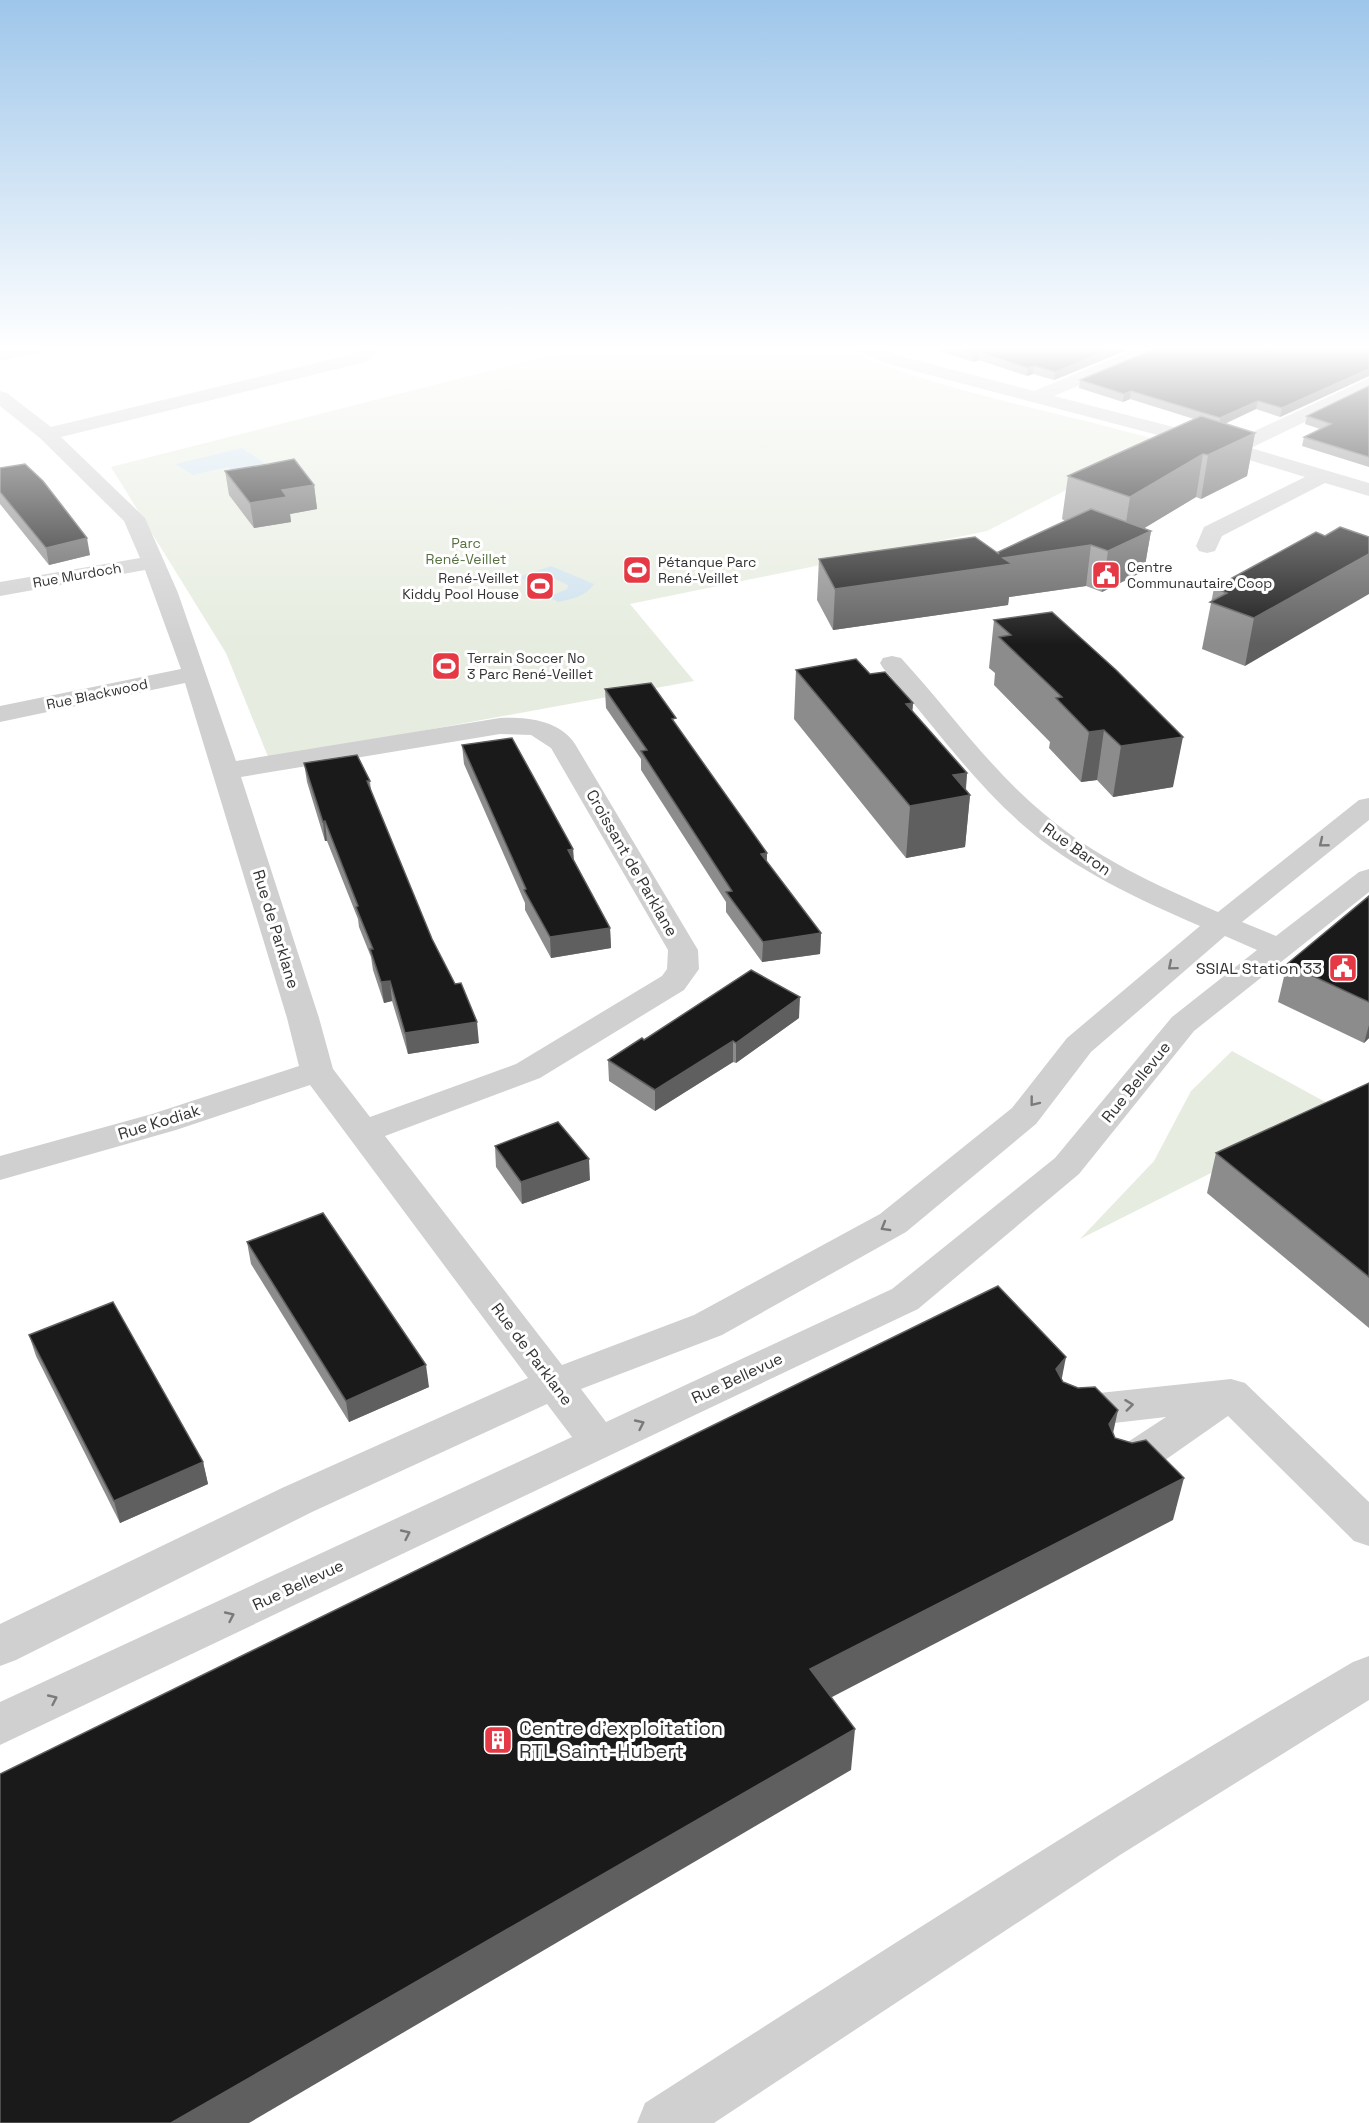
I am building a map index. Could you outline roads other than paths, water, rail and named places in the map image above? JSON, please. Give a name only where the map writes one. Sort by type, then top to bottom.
[{"type":"street","name":"Rue de Parklane","points":[[61,447],[134,518],[154,562],[195,674],[303,1018],[317,1071],[599,1443]]},
{"type":"street","points":[[1225,447],[1369,490]]},
{"type":"street","points":[[1233,449],[1237,447]]},
{"type":"street","points":[[1207,546],[1212,532],[1323,476]]},
{"type":"street","name":"Rue Murdoch","points":[[0,589],[154,562]]},
{"type":"street","name":"Rue Baron","points":[[892,663],[998,785],[1052,835],[1120,879],[1280,949]]},
{"type":"street","name":"Rue Blackwood","points":[[0,714],[195,674]]},
{"type":"street","name":"Croissant de Parklane","points":[[226,771],[500,726],[520,726],[546,732],[562,744],[683,950],[683,969],[673,983],[544,1062],[510,1079],[363,1132]]},
{"type":"street","points":[[0,1646],[297,1500],[555,1383],[708,1325],[893,1223],[1024,1116],[1079,1046],[1221,924],[1369,806]]},
{"type":"street","name":"Rue Bellevue","points":[[0,1724],[905,1299],[1067,1166],[1183,1024],[1369,878]]},
{"type":"street","name":"Rue Kodiak","points":[[0,1168],[164,1122],[317,1071]]},
{"type":"street","points":[[1071,1412],[1231,1394]]},
{"type":"street","points":[[1123,1467],[1231,1394]]},
{"type":"street","points":[[1231,1394],[1369,1529]]},
{"type":"street","points":[[665,2123],[1072,1857],[1253,1743],[1369,1676]]},
{"type":"water","points":[[242,448],[280,473],[251,480],[228,467],[193,475],[175,464]]},
{"type":"water","points":[[551,566],[594,584],[582,595],[558,602],[548,597],[567,589],[568,585],[553,578],[524,580],[519,577]]},
{"type":"place","name":"Pétanque Parc René-Veillet","points":[[637,570]]},
{"type":"place","name":"Centre Communautaire Coop","points":[[1106,575]]},
{"type":"place","name":"René-Veillet Kiddy Pool House","points":[[540,586]]},
{"type":"place","name":"Terrain Soccer No 3 Parc René-Veillet","points":[[446,666]]},
{"type":"place","name":"SSIAL Station 33","points":[[1343,968]]},
{"type":"place","name":"Centre d'exploitation RTL Saint-Hubert","points":[[498,1740]]},
{"type":"park label","name":"Parc René-Veillet","points":[[466,552]]}]
